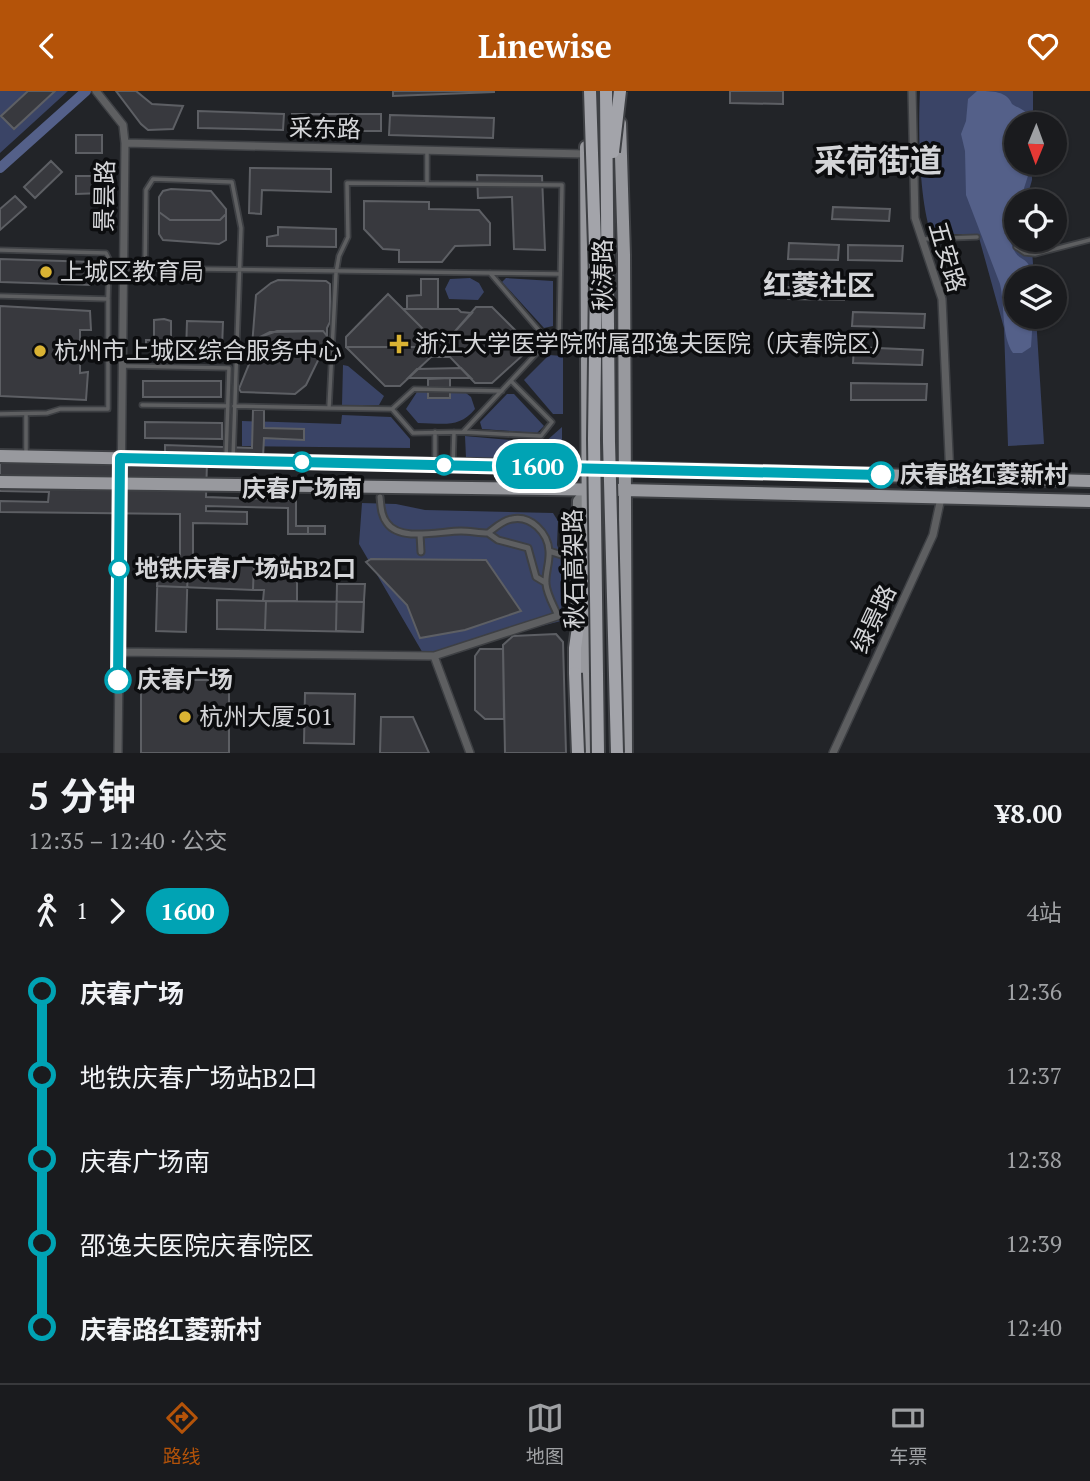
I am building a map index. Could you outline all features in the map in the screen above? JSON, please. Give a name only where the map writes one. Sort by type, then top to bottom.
[{"type":"highway","name":"秋石高架路","points":[[587,91],[596,278],[594,439],[598,753]]},
{"type":"highway","name":"秋石高架路","points":[[606,91],[609,455],[617,753]]},
{"type":"highway","points":[[607,201],[619,91]]},
{"type":"highway","points":[[577,753],[575,648],[588,556]]},
{"type":"main road","name":"秋涛路","points":[[587,91],[587,753]]},
{"type":"main road","name":"秋涛路","points":[[619,91],[624,255],[626,753]]},
{"type":"main road","points":[[0,456],[588,467],[1090,481]]},
{"type":"main road","points":[[0,482],[588,489],[1090,501]]},
{"type":"main road","points":[[577,753],[578,501],[588,489]]},
{"type":"street","name":"五安路","points":[[912,91],[915,218],[942,299],[950,477]]},
{"type":"street","points":[[97,92],[123,125],[125,143]]},
{"type":"street","name":"采东路","points":[[125,143],[586,154]]},
{"type":"street","name":"景昙路","points":[[118,753],[125,143]]},
{"type":"street","points":[[380,497],[381,510],[387,525],[399,531],[420,534],[460,531],[488,533],[498,540],[528,548],[536,577],[546,583]]},
{"type":"street","name":"绿景路","points":[[833,753],[933,535],[941,498]]},
{"type":"street","points":[[488,533],[512,519],[525,520],[541,530],[549,551],[546,583],[558,616]]},
{"type":"street","points":[[420,534],[421,552]]},
{"type":"street","points":[[549,551],[571,558]]},
{"type":"street","points":[[119,652],[434,656],[576,610]]},
{"type":"street","points":[[434,656],[470,753]]},
{"type":"lane","points":[[427,150],[427,184]]},
{"type":"lane","points":[[145,269],[146,190],[153,179],[232,181],[241,228],[234,406],[229,460]]},
{"type":"lane","points":[[329,408],[336,273],[339,255],[348,237],[347,183],[562,185],[559,339],[548,341],[463,432]]},
{"type":"lane","points":[[923,239],[977,237]]},
{"type":"lane","points":[[1067,246],[1090,240]]},
{"type":"lane","points":[[0,250],[106,253],[109,259],[108,409],[60,409],[26,415],[0,414]]},
{"type":"lane","points":[[1024,252],[1043,252]]},
{"type":"lane","points":[[123,268],[560,274]]},
{"type":"lane","points":[[490,273],[548,341]]},
{"type":"lane","points":[[0,296],[108,299]]},
{"type":"lane","points":[[121,366],[229,368],[229,460]]},
{"type":"lane","points":[[392,409],[413,433],[463,432],[541,436],[552,422],[511,381]]},
{"type":"lane","points":[[234,406],[392,409],[414,389],[502,391]]},
{"type":"lane","points":[[142,405],[228,406]]},
{"type":"lane","points":[[26,415],[26,457]]},
{"type":"lane","points":[[435,432],[435,464]]},
{"type":"lane","points":[[453,465],[454,432]]},
{"type":"shaded area","points":[[0,91],[68,91],[0,153]]},
{"type":"shaded area","points":[[920,91],[1033,91],[1033,112],[1004,112],[1004,175],[1032,175],[1032,180],[1029,189],[1004,189],[1004,252],[1032,252],[1033,266],[1004,266],[1004,328],[978,234],[931,234],[924,202],[919,144]]},
{"type":"shaded area","points":[[977,91],[1003,94],[1012,104],[1026,112],[1004,112],[1004,175],[1028,175],[1024,189],[1004,189],[1004,252],[1015,252],[1029,266],[1004,266],[1004,317],[1000,284],[966,195],[965,151],[961,134],[966,121],[968,99]]},
{"type":"shaded area","points":[[470,278],[479,283],[484,292],[478,300],[449,299],[445,289],[450,279]]},
{"type":"shaded area","points":[[506,278],[553,281],[553,326],[544,328],[502,282]]},
{"type":"shaded area","points":[[1004,329],[1037,329],[1044,444],[1008,446]]},
{"type":"shaded area","points":[[1005,329],[1032,329],[1031,347],[1022,353],[1013,353]]},
{"type":"shaded area","points":[[549,355],[563,356],[563,414],[553,414],[524,380]]},
{"type":"shaded area","points":[[343,365],[348,366],[384,396],[379,405],[342,405]]},
{"type":"shaded area","points":[[417,392],[466,393],[471,397],[475,409],[463,420],[456,422],[418,423],[406,409]]},
{"type":"shaded area","points":[[507,394],[514,394],[544,426],[537,433],[482,429],[480,422]]},
{"type":"shaded area","points":[[342,415],[391,417],[410,439],[410,448],[242,446],[242,421],[341,424]]},
{"type":"shaded area","points":[[562,427],[562,444],[552,450],[536,450],[530,460],[466,458],[465,436],[544,443]]},
{"type":"shaded area","points":[[362,503],[396,504],[425,510],[553,513],[558,521],[557,545],[563,560],[561,621],[424,655],[359,544]]},
{"type":"building","points":[[28,91],[55,91],[14,129],[1,116]]},
{"type":"building","points":[[116,91],[136,91],[152,104],[183,106],[173,129],[148,130]]},
{"type":"building","points":[[393,91],[494,91],[494,92],[393,96]]},
{"type":"building","points":[[730,91],[783,91],[783,104],[730,103]]},
{"type":"building","points":[[198,111],[284,114],[283,130],[198,128]]},
{"type":"building","points":[[292,114],[381,114],[381,131],[292,131]]},
{"type":"building","points":[[390,115],[494,118],[493,138],[389,135]]},
{"type":"building","points":[[76,135],[102,135],[102,153],[76,153]]},
{"type":"building","points":[[51,161],[62,172],[35,198],[24,187]]},
{"type":"building","points":[[250,168],[331,169],[331,192],[262,190],[261,214],[249,213]]},
{"type":"building","points":[[477,175],[542,176],[545,250],[514,249],[512,197],[478,198]]},
{"type":"building","points":[[76,176],[102,176],[103,193],[76,194]]},
{"type":"building","points":[[163,191],[211,191],[226,209],[226,214],[220,220],[170,220],[159,212],[159,197]]},
{"type":"building","points":[[15,196],[26,207],[0,230],[0,209]]},
{"type":"building","points":[[364,201],[429,202],[429,209],[479,210],[490,223],[490,245],[455,246],[442,262],[399,262],[399,250],[383,249],[364,229]]},
{"type":"building","points":[[833,207],[890,209],[889,221],[832,219]]},
{"type":"building","points":[[159,212],[170,220],[220,220],[226,214],[226,240],[219,244],[163,240],[159,234]]},
{"type":"building","points":[[278,227],[336,229],[336,247],[267,246],[267,237],[278,235]]},
{"type":"building","points":[[789,243],[839,245],[838,260],[788,259]]},
{"type":"building","points":[[848,245],[903,246],[902,261],[848,260]]},
{"type":"building","name":"上城区教育局","points":[[0,259],[93,262],[92,285],[0,282]]},
{"type":"building","points":[[421,279],[438,279],[438,309],[407,309],[407,296],[421,295]]},
{"type":"building","points":[[278,280],[326,281],[330,284],[330,322],[327,336],[323,331],[270,332],[260,337],[251,359],[256,295]]},
{"type":"building","points":[[788,287],[844,287],[844,300],[788,299]]},
{"type":"building","points":[[388,294],[432,338],[450,337],[476,307],[492,307],[524,339],[524,354],[492,383],[475,383],[450,357],[431,357],[400,386],[385,386],[346,347],[346,337]]},
{"type":"building","points":[[388,294],[432,338],[432,347],[346,347],[346,337]]},
{"type":"building","name":"杭州市上城区综合服务中心","points":[[0,306],[90,311],[91,330],[80,330],[80,373],[88,372],[86,400],[0,396]]},
{"type":"building","points":[[403,309],[458,309],[472,313],[450,337],[432,338]]},
{"type":"building","points":[[853,312],[925,314],[924,328],[852,326]]},
{"type":"building","points":[[154,320],[171,321],[171,341],[177,341],[177,349],[146,349],[146,340],[154,340]]},
{"type":"building","points":[[187,321],[223,322],[222,348],[211,353],[186,353]]},
{"type":"building","points":[[277,331],[323,331],[327,336],[328,340],[306,385],[295,394],[241,392],[239,389],[260,337]]},
{"type":"building","points":[[854,347],[923,350],[922,365],[853,363]]},
{"type":"building","points":[[461,368],[471,378],[408,378],[417,369]]},
{"type":"building","points":[[450,378],[450,398],[428,398],[428,379]]},
{"type":"building","points":[[143,381],[221,381],[221,397],[143,397]]},
{"type":"building","points":[[851,383],[927,384],[926,400],[851,400]]},
{"type":"building","points":[[253,410],[264,410],[264,428],[304,429],[304,440],[264,438],[263,457],[207,462],[206,497],[296,500],[296,526],[325,526],[325,534],[288,534],[288,508],[206,506],[206,511],[247,512],[247,524],[193,523],[193,559],[180,559],[180,514],[0,512],[0,501],[48,502],[49,492],[0,491],[0,457],[165,461],[165,445],[252,448]]},
{"type":"building","points":[[145,422],[222,423],[222,439],[145,438]]},
{"type":"building","points":[[308,526],[325,526],[325,534],[308,534]]},
{"type":"building","points":[[158,557],[254,561],[253,590],[157,586]]},
{"type":"building","points":[[158,558],[188,559],[186,632],[156,631]]},
{"type":"building","points":[[371,559],[486,560],[521,611],[465,630],[420,638],[407,605],[366,562]]},
{"type":"building","points":[[254,561],[297,563],[297,601],[263,601],[264,590],[253,590]]},
{"type":"building","points":[[337,584],[365,584],[362,632],[336,631]]},
{"type":"building","points":[[217,600],[266,601],[265,630],[217,629]]},
{"type":"building","points":[[266,601],[364,602],[363,632],[265,630]]},
{"type":"building","points":[[556,634],[563,642],[566,753],[505,753],[503,645],[513,636]]},
{"type":"building","points":[[480,649],[503,649],[504,719],[485,719],[475,710],[475,656]]},
{"type":"building","name":"杭州大厦501","points":[[141,680],[229,680],[229,753],[141,753]]},
{"type":"building","points":[[305,693],[355,694],[354,744],[304,743]]},
{"type":"building","points":[[381,717],[413,717],[429,753],[380,753]]},
{"type":"waterway","points":[[0,168],[86,91]]},
{"type":"bus line","name":"1600","points":[[118,680],[120,458],[881,475]]},
{"type":"place","name":"上城区教育局","points":[[46,272]]},
{"type":"place","name":"浙江大学医学院附属邵逸夫医院（庆春院区）","points":[[399,344]]},
{"type":"place","name":"杭州市上城区综合服务中心","points":[[40,351]]},
{"type":"place","name":"庆春广场南","points":[[302,462]]},
{"type":"place","name":"庆春路红菱新村","points":[[881,475]]},
{"type":"place","name":"地铁庆春广场站B2口","points":[[119,569]]},
{"type":"place","name":"庆春广场","points":[[118,680]]},
{"type":"place","name":"杭州大厦501","points":[[185,717]]},
{"type":"district","name":"采荷街道","points":[[878,161]]},
{"type":"district","name":"红菱社区","points":[[819,285]]}]
